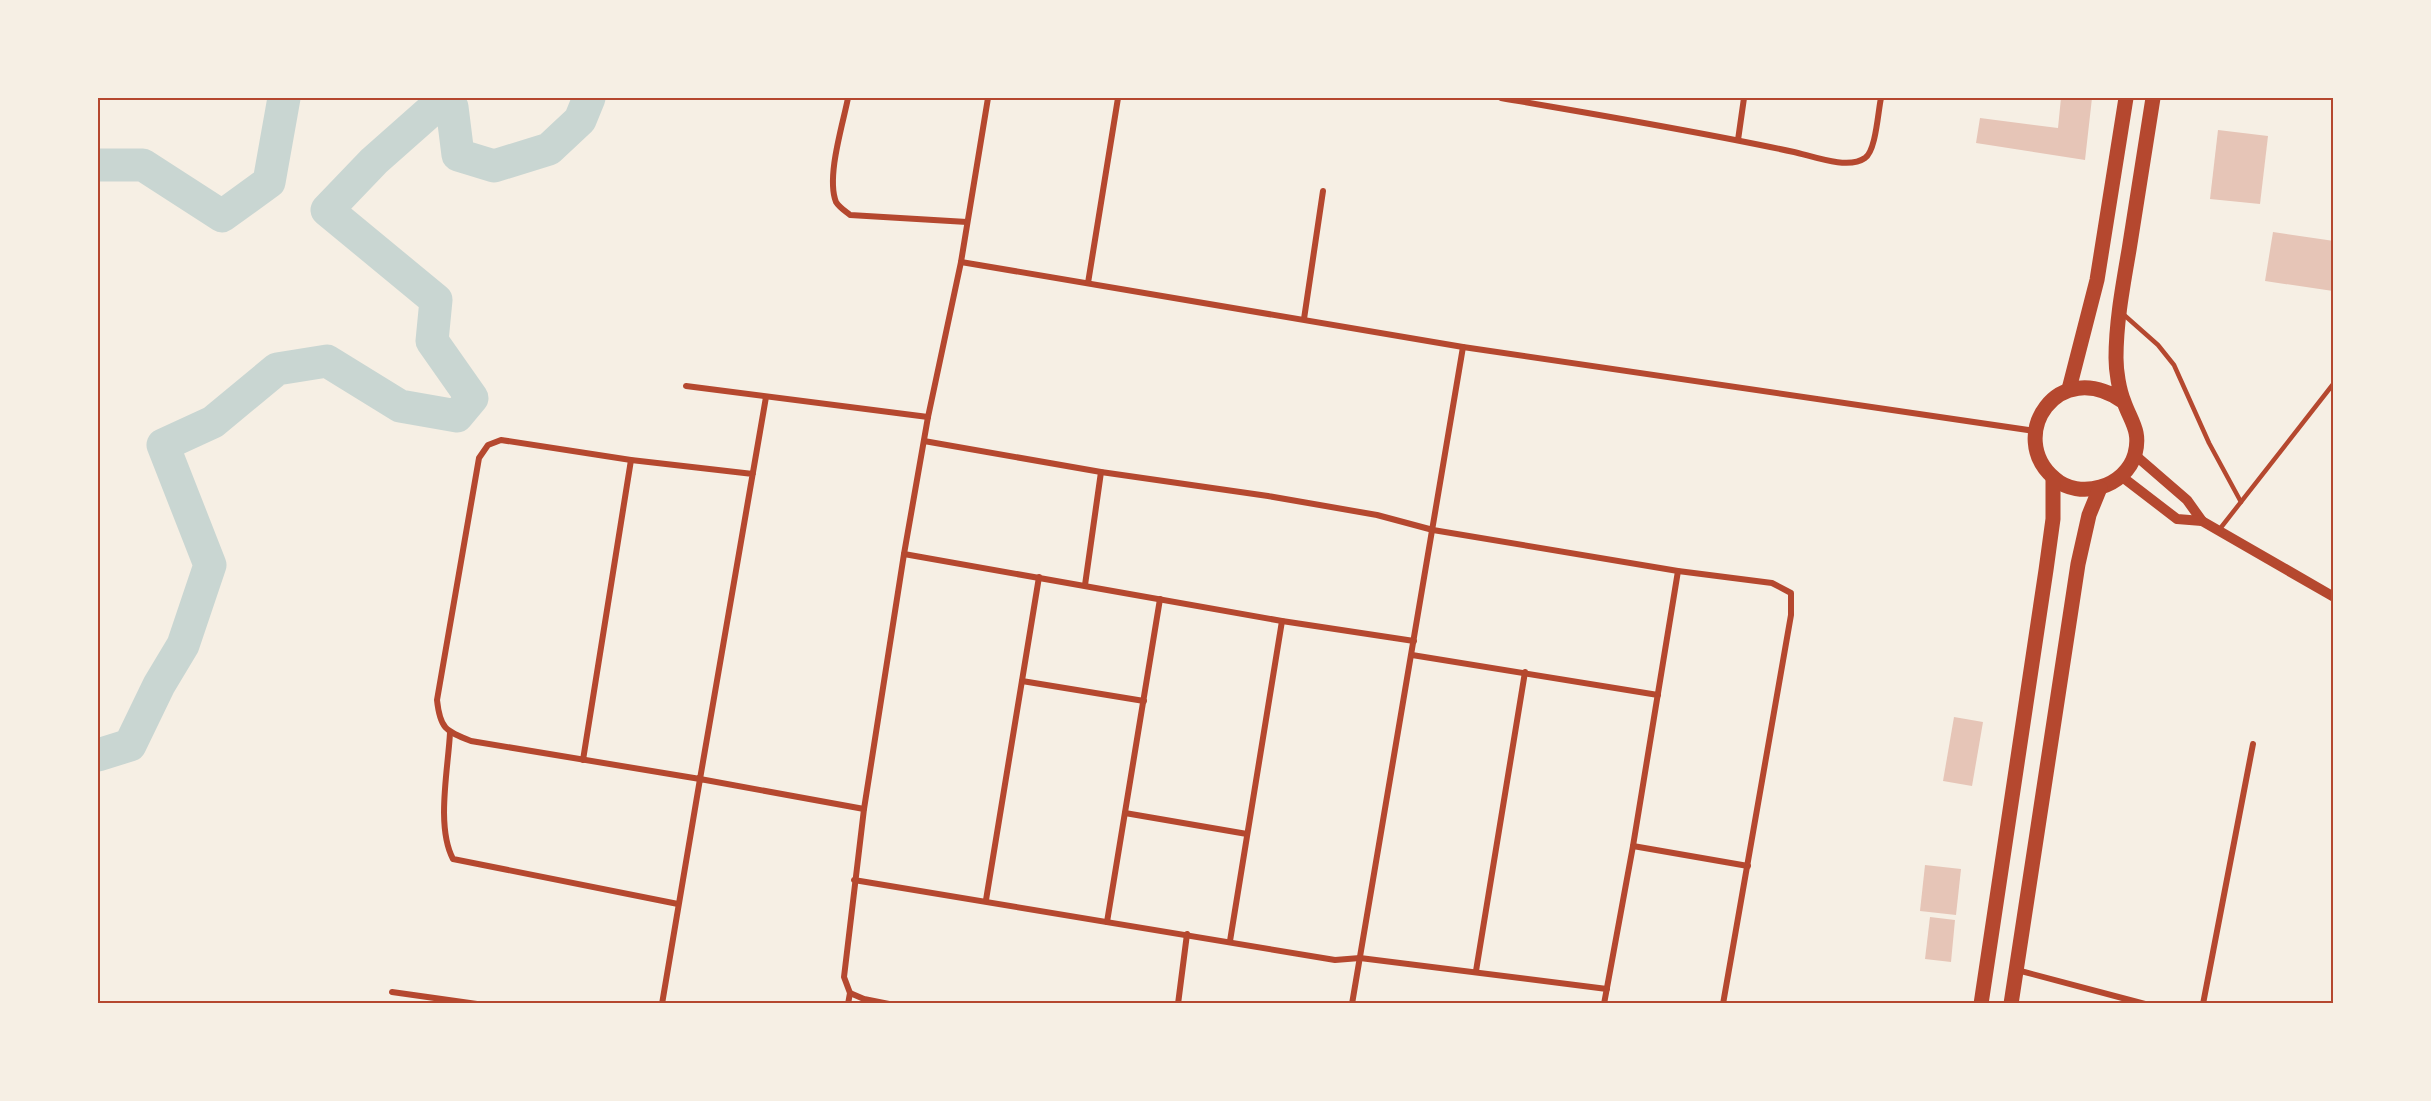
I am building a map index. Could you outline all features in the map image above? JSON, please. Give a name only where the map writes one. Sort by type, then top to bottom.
[{"type":"main road","points":[[2069,389],[2097,280],[2126,98]]},
{"type":"main road","points":[[2124,402],[2108,391],[2088,386],[2069,389],[2053,399],[2041,413],[2035,431],[2038,457],[2053,478],[2075,488],[2100,488],[2121,476],[2135,455],[2136,427],[2124,402],[2116,360],[2119,311],[2153,98]]},
{"type":"main road","points":[[1981,1004],[2049,549],[2053,519],[2053,478]]},
{"type":"main road","points":[[2011,1004],[2078,564],[2089,515],[2100,488]]},
{"type":"street","points":[[848,98],[834,169],[833,190],[837,205],[850,215],[967,222]]},
{"type":"street","points":[[848,1004],[850,993],[844,977],[864,809],[904,554],[928,417],[961,262],[988,98]]},
{"type":"street","points":[[1088,283],[1118,98]]},
{"type":"street","points":[[1501,98],[1738,140],[1840,162],[1858,162],[1868,157],[1873,143],[1881,98]]},
{"type":"street","points":[[1738,140],[1744,98]]},
{"type":"street","points":[[1304,319],[1323,191]]},
{"type":"street","points":[[961,262],[1464,347],[2035,431]]},
{"type":"street","points":[[1352,1004],[1464,347]]},
{"type":"street","points":[[686,386],[928,417]]},
{"type":"street","points":[[662,1004],[766,397]]},
{"type":"street","points":[[753,474],[631,460],[501,440],[488,445],[479,458],[437,700],[439,721],[450,733],[471,741],[864,809]]},
{"type":"street","points":[[924,441],[1101,472],[1268,496],[1377,515],[1433,530],[1678,571],[1772,583],[1791,593],[1791,615],[1723,1004]]},
{"type":"street","points":[[2135,455],[2187,500],[2202,521],[2334,597]]},
{"type":"street","points":[[583,760],[631,460]]},
{"type":"street","points":[[1085,585],[1101,472]]},
{"type":"street","points":[[2121,476],[2177,519],[2202,521]]},
{"type":"street","points":[[904,554],[1282,621],[1414,640]]},
{"type":"street","points":[[1604,1004],[1633,846],[1678,571]]},
{"type":"street","points":[[986,900],[1039,577]]},
{"type":"street","points":[[1107,922],[1160,599]]},
{"type":"street","points":[[1230,941],[1282,621]]},
{"type":"street","points":[[1412,655],[1658,695]]},
{"type":"street","points":[[1476,971],[1525,672]]},
{"type":"street","points":[[1022,681],[1144,701]]},
{"type":"street","points":[[450,733],[444,826],[446,846],[453,859],[678,904]]},
{"type":"street","points":[[2204,1004],[2253,744]]},
{"type":"street","points":[[1125,813],[1247,834]]},
{"type":"street","points":[[1633,846],[1748,866]]},
{"type":"street","points":[[854,880],[986,900],[1335,960],[1360,958],[1606,989]]},
{"type":"street","points":[[1178,1004],[1187,934]]},
{"type":"street","points":[[2016,970],[2145,1004]]},
{"type":"street","points":[[392,992],[477,1004]]},
{"type":"street","points":[[850,993],[864,999],[889,1004]]},
{"type":"lane","points":[[2119,311],[2158,345],[2174,365],[2209,443],[2241,502]]},
{"type":"lane","points":[[2219,531],[2334,383]]},
{"type":"building","points":[[2061,98],[2092,98],[2085,160],[1976,143],[1980,118],[2058,128]]},
{"type":"building","points":[[2218,130],[2268,136],[2260,204],[2210,199]]},
{"type":"building","points":[[2273,232],[2334,241],[2333,291],[2265,281]]},
{"type":"building","points":[[1954,717],[1983,722],[1972,786],[1943,781]]},
{"type":"building","points":[[1925,865],[1961,869],[1956,915],[1920,911]]},
{"type":"building","points":[[1930,917],[1955,920],[1951,962],[1925,959]]},
{"type":"waterway","points":[[98,165],[143,165],[222,216],[269,182],[284,98]]},
{"type":"waterway","points":[[98,755],[130,745],[159,685],[183,645],[210,565],[163,445],[213,422],[277,369],[327,361],[400,406],[457,416],[472,398],[432,341],[436,300],[327,210],[374,161],[435,107],[452,107],[458,155],[494,166],[549,149],[580,120],[589,98]]}]
